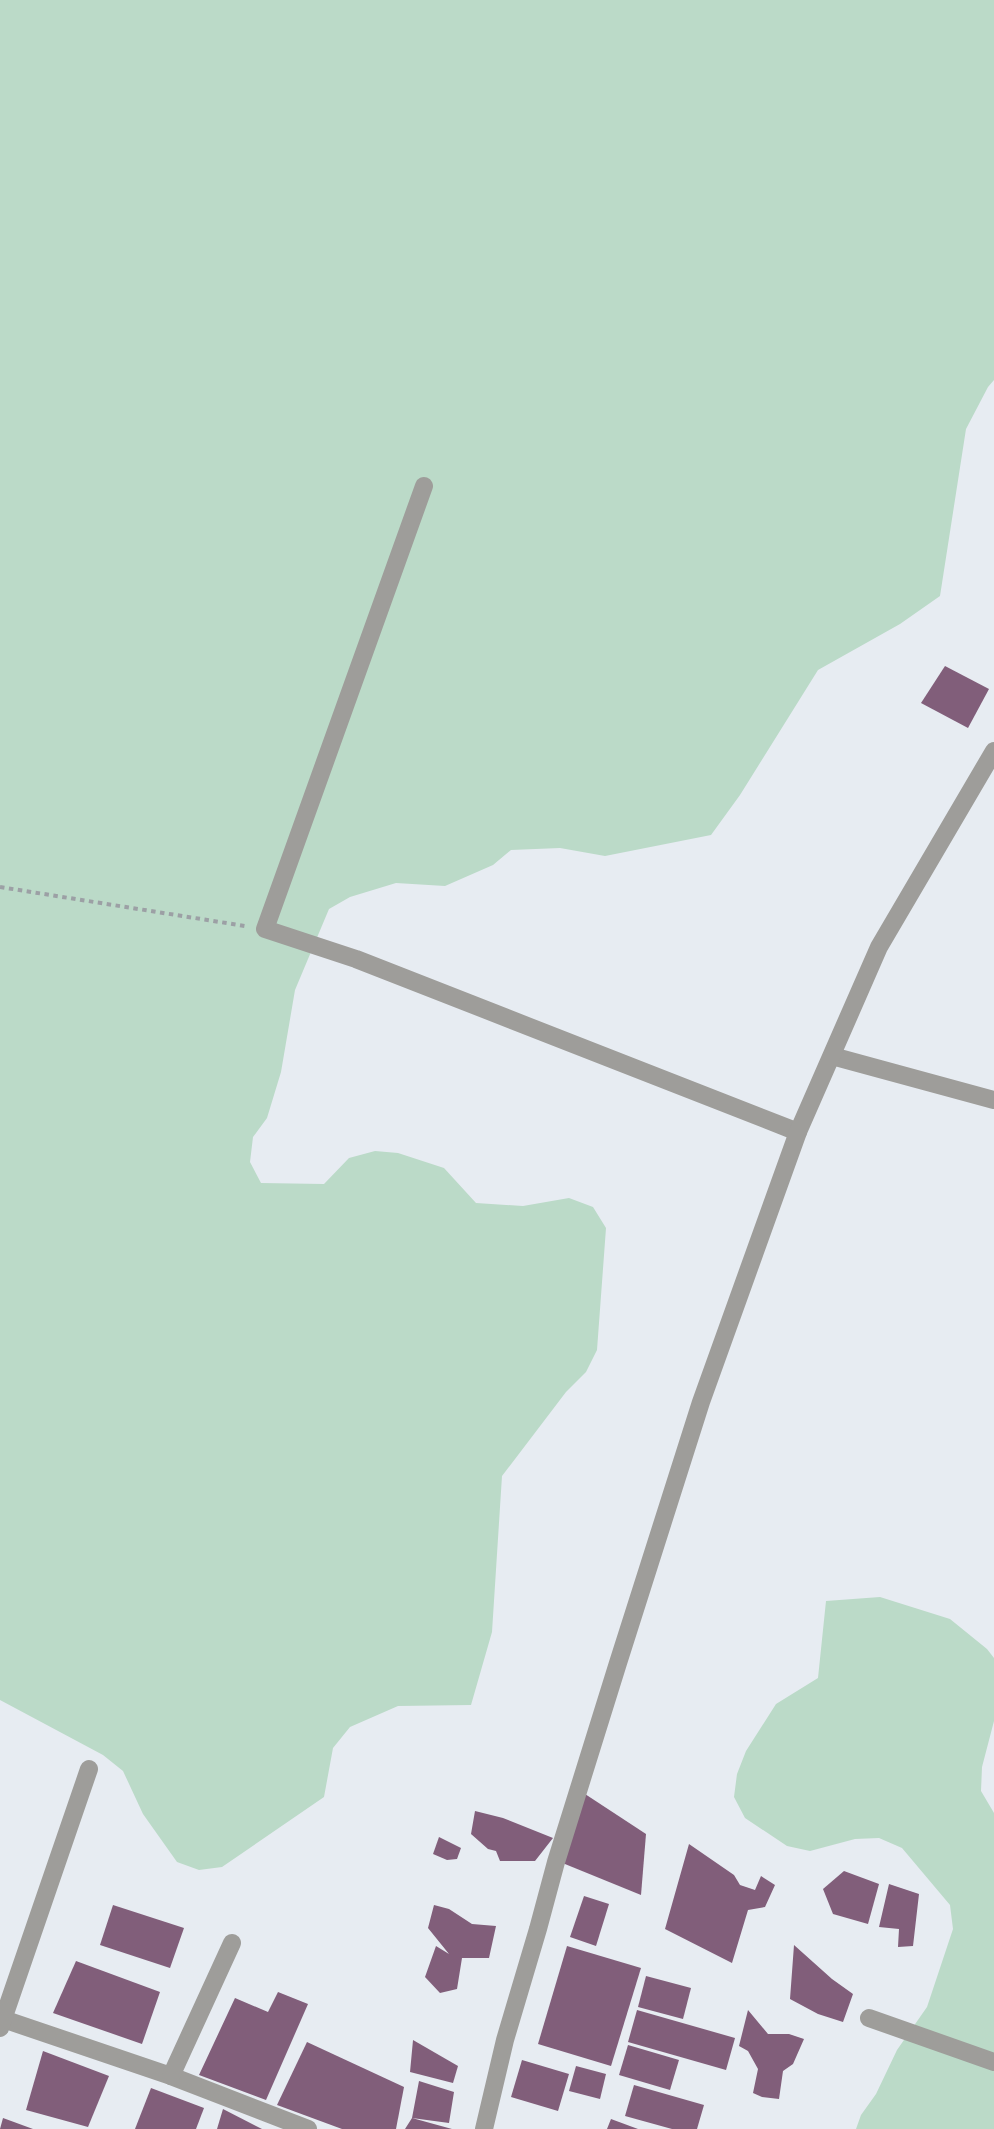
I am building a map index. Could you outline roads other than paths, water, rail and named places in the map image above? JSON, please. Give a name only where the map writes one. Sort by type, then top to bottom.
[{"type":"street","points":[[424,486],[265,929],[356,959],[798,1132]]},
{"type":"street","points":[[484,2129],[505,2040],[556,1862],[618,1663],[701,1402],[798,1132],[879,947],[994,751]]},
{"type":"street","points":[[832,1056],[994,1100]]},
{"type":"street","points":[[89,1769],[2,2024],[171,2076],[308,2129]]},
{"type":"street","points":[[171,2076],[232,1943]]},
{"type":"street","points":[[868,2018],[994,2062]]}]
